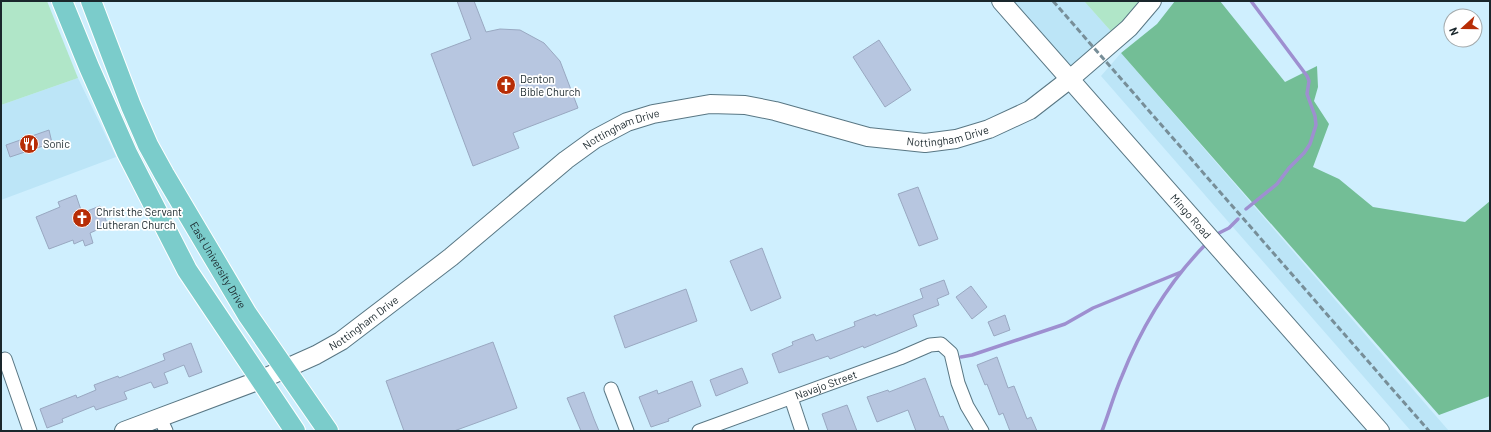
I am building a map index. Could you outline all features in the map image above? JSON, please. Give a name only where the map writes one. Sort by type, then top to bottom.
[{"type":"main road","points":[[62,1],[127,153],[187,270],[294,431]]},
{"type":"main road","name":"East University Drive","points":[[90,1],[148,145],[247,314],[284,370],[328,431]]},
{"type":"street","name":"Mingo Road","points":[[1001,1],[1380,431]]},
{"type":"street","name":"Nottingham Drive","points":[[124,431],[163,424],[284,370],[341,341],[451,257],[566,160],[595,139],[627,122],[653,114],[710,104],[745,105],[775,111],[868,137],[925,143],[956,139],[989,129],[1030,110],[1070,79],[1129,28],[1152,1]]},
{"type":"street","name":"Navajo Street","points":[[699,431],[900,358],[930,345],[941,344],[951,353],[958,383],[967,406],[982,431]]},
{"type":"street","points":[[3,360],[30,431]]},
{"type":"street","points":[[611,389],[627,431]]},
{"type":"street","points":[[791,398],[802,431]]},
{"type":"shaded area","points":[[1001,1],[1084,1],[1117,38],[1070,79]]},
{"type":"shaded area","points":[[1121,53],[1449,431],[1411,431],[1101,76]]},
{"type":"shaded area","points":[[78,78],[116,157],[1,200],[1,105]]},
{"type":"green space","points":[[1,1],[47,1],[78,78],[1,105]]},
{"type":"green space","points":[[1084,1],[1152,1],[1117,38]]},
{"type":"green space","points":[[1175,1],[1220,1],[1285,82],[1317,66],[1318,87],[1314,101],[1329,124],[1313,167],[1339,179],[1373,207],[1465,222],[1490,201],[1490,396],[1439,415],[1121,53],[1157,24]]},
{"type":"building","name":"Denton Bible Church","points":[[457,1],[474,1],[486,32],[500,29],[520,30],[544,43],[560,61],[578,108],[513,133],[519,148],[473,166],[431,54],[471,39]]},
{"type":"building","points":[[879,40],[911,90],[885,107],[853,57]]},
{"type":"building","name":"Sonic","points":[[49,130],[52,143],[10,157],[6,145]]},
{"type":"building","points":[[918,187],[938,239],[919,246],[898,194]]},
{"type":"building","name":"Christ the Servant Lutheran Church","points":[[76,195],[82,213],[100,206],[108,225],[90,233],[93,243],[85,246],[83,240],[74,244],[73,240],[49,249],[36,217],[60,207],[58,202]]},
{"type":"building","points":[[762,248],[781,298],[751,311],[730,261]]},
{"type":"building","points":[[944,280],[949,294],[937,299],[939,305],[913,315],[917,326],[864,348],[863,346],[830,359],[828,356],[779,373],[772,354],[793,345],[792,342],[813,334],[816,341],[855,326],[854,322],[875,314],[876,316],[923,298],[920,289]]},
{"type":"building","points":[[971,286],[987,307],[972,319],[956,297]]},
{"type":"building","points":[[686,289],[697,321],[625,348],[614,316]]},
{"type":"building","points":[[1005,315],[1010,330],[994,336],[988,322]]},
{"type":"building","points":[[493,342],[517,408],[454,431],[404,431],[386,381]]},
{"type":"building","points":[[191,343],[202,372],[189,377],[184,365],[164,373],[168,383],[154,388],[151,382],[124,392],[127,399],[96,410],[94,406],[62,419],[63,422],[47,428],[40,409],[76,395],[77,398],[96,390],[94,385],[118,376],[119,378],[165,360],[163,354]]},
{"type":"building","points":[[997,357],[1008,388],[1014,386],[1027,419],[1031,417],[1037,431],[1010,431],[1003,413],[999,415],[987,384],[985,385],[977,365]]},
{"type":"building","points":[[742,368],[748,383],[716,396],[710,380]]},
{"type":"building","points":[[925,378],[940,417],[943,416],[949,431],[916,431],[908,410],[877,422],[867,397],[888,390],[889,392]]},
{"type":"building","points":[[692,381],[701,406],[668,419],[669,421],[651,427],[639,397],[657,390],[658,394]]},
{"type":"building","points":[[584,392],[599,431],[581,431],[567,398]]},
{"type":"building","points":[[847,405],[857,431],[828,431],[822,414]]},
{"type":"waterway","points":[[1246,209],[1277,184],[1289,168],[1304,153],[1310,144],[1316,125],[1315,116],[1307,94],[1309,81],[1307,76],[1251,1]]},
{"type":"waterway","points":[[1219,233],[1229,228],[1238,219]]},
{"type":"waterway","points":[[1102,431],[1119,383],[1147,323],[1168,290],[1205,245]]},
{"type":"waterway","points":[[961,357],[972,355],[1065,324],[1093,308],[1181,272]]},
{"type":"railway","points":[[1053,1],[1429,431]]},
{"type":"place","name":"Denton Bible Church","points":[[506,85]]},
{"type":"place","name":"Sonic","points":[[29,144]]},
{"type":"place","name":"Christ the Servant Lutheran Church","points":[[82,218]]}]
